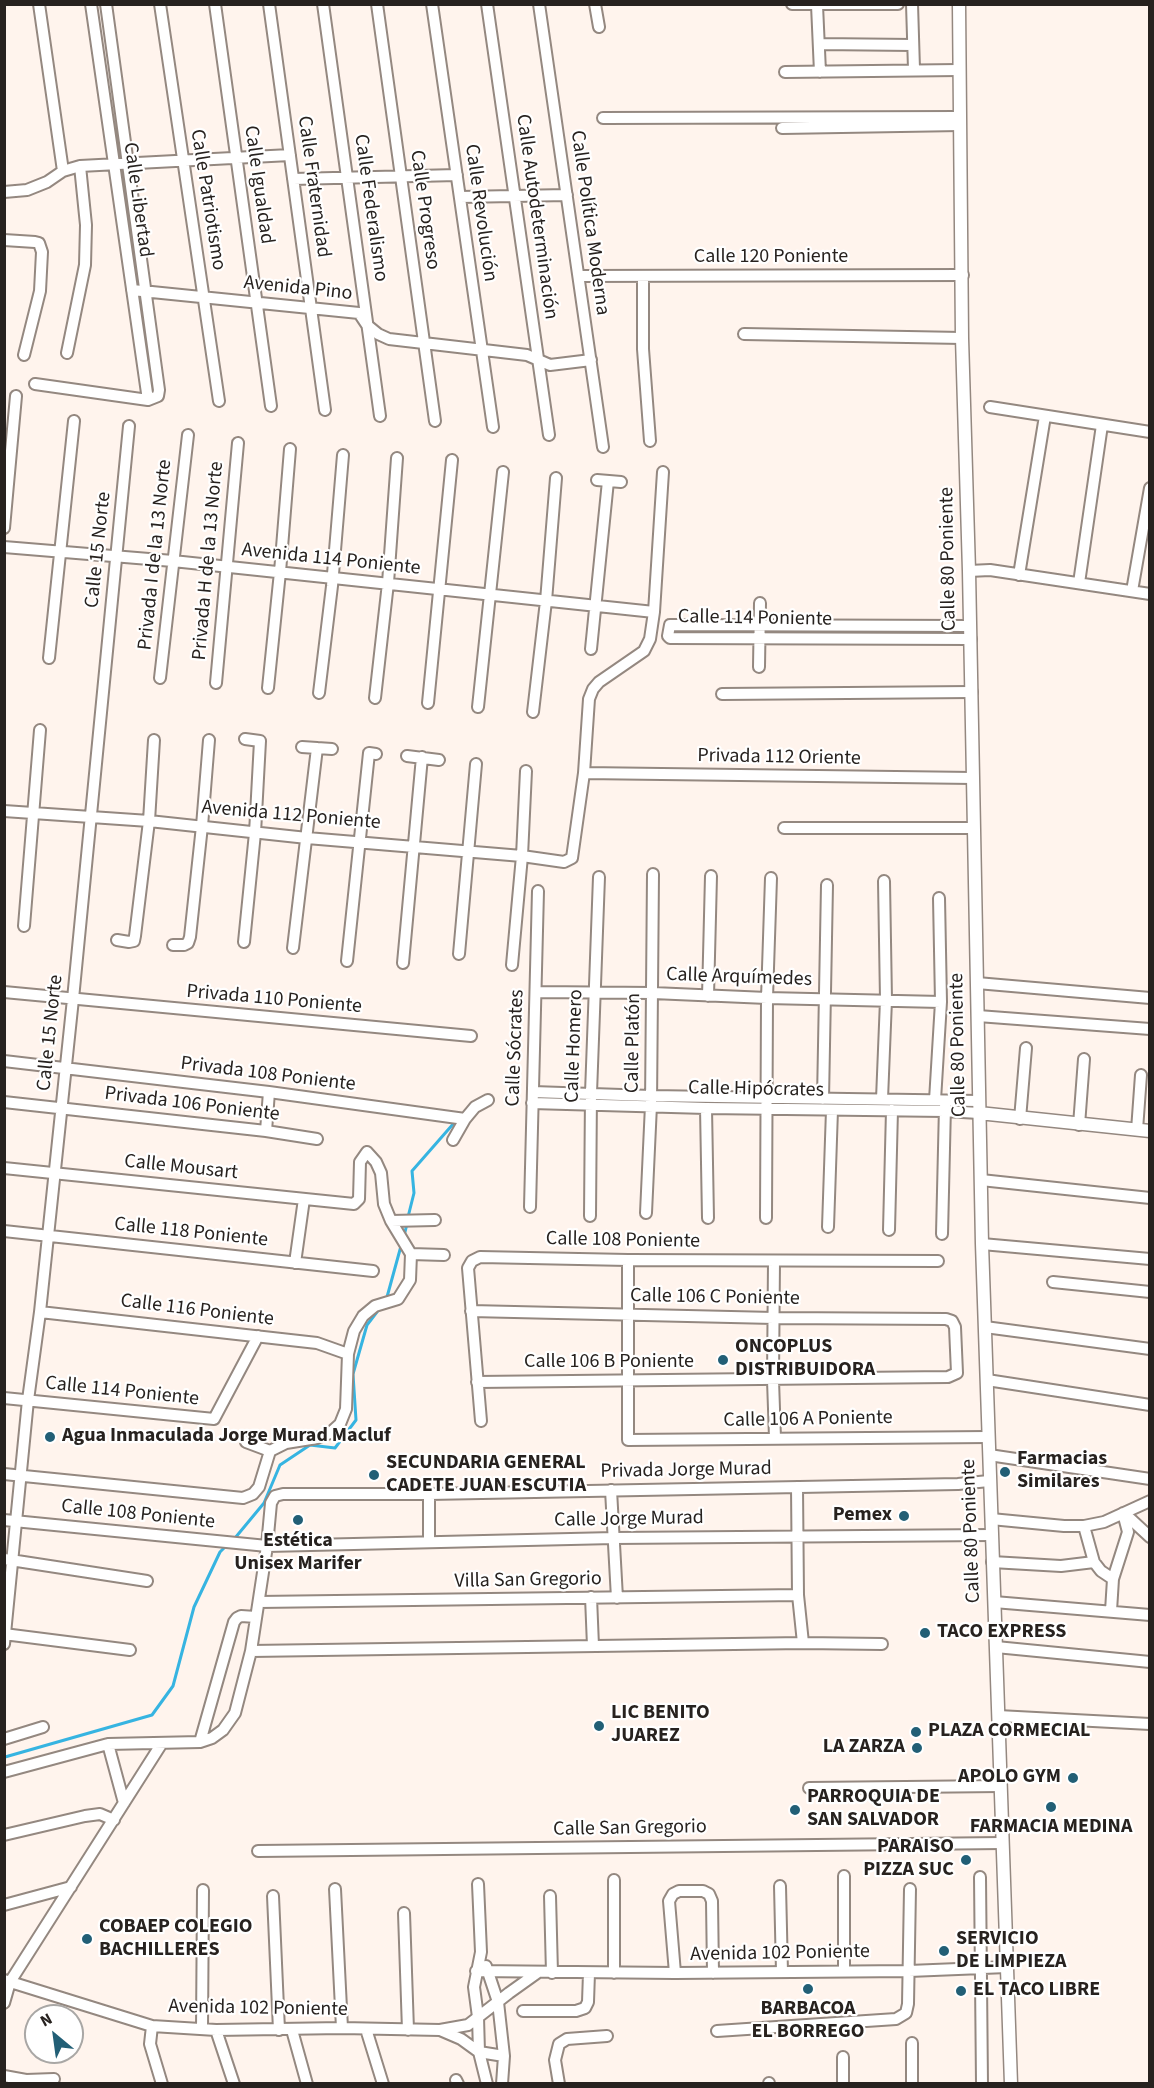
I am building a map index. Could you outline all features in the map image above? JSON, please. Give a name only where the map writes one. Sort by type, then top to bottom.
[{"type":"street","points":[[39,4],[63,171]]},
{"type":"street","name":"Calle Libertad","points":[[91,4],[132,290],[153,398]]},
{"type":"street","name":"Calle Libertad","points":[[106,4],[159,390],[153,398]]},
{"type":"street","name":"Calle Patriotismo","points":[[160,4],[219,401]]},
{"type":"street","name":"Calle Igualdad","points":[[215,4],[271,406]]},
{"type":"street","name":"Calle Fraternidad","points":[[269,4],[325,410]]},
{"type":"street","name":"Calle Federalismo","points":[[323,4],[380,416]]},
{"type":"street","name":"Calle Progreso","points":[[377,4],[435,421]]},
{"type":"street","name":"Calle Revolución","points":[[432,4],[493,427]]},
{"type":"street","name":"Calle Autodeterminación","points":[[487,4],[549,435]]},
{"type":"street","name":"Calle Política Moderna","points":[[539,4],[603,447]]},
{"type":"street","points":[[596,4],[599,27]]},
{"type":"street","points":[[792,4],[898,4]]},
{"type":"street","points":[[912,4],[914,69]]},
{"type":"street","name":"Calle 80 Poniente","points":[[959,4],[962,338],[972,692],[982,1244],[1011,2084]]},
{"type":"street","points":[[817,5],[820,72]]},
{"type":"street","points":[[819,44],[914,45]]},
{"type":"street","points":[[785,72],[959,70]]},
{"type":"street","points":[[603,118],[960,121]]},
{"type":"street","points":[[782,128],[960,121]]},
{"type":"street","points":[[4,192],[27,190],[47,182],[63,171],[80,166],[290,155]]},
{"type":"street","points":[[68,352],[85,265],[86,225],[80,166]]},
{"type":"street","points":[[294,179],[457,175]]},
{"type":"street","points":[[460,197],[567,195]]},
{"type":"street","points":[[4,240],[39,243],[42,252],[40,291],[24,355]]},
{"type":"street","name":"Calle 120 Poniente","points":[[579,276],[963,275]]},
{"type":"street","points":[[643,277],[643,349],[650,441]]},
{"type":"street","name":"Avenida Pino","points":[[132,290],[359,313],[367,325],[389,339],[527,355],[550,365],[591,360]]},
{"type":"street","points":[[744,334],[962,338]]},
{"type":"street","points":[[35,384],[153,398]]},
{"type":"street","points":[[4,528],[16,396]]},
{"type":"street","points":[[990,407],[1149,432]]},
{"type":"street","points":[[1019,574],[1045,416]]},
{"type":"street","points":[[49,658],[74,422]]},
{"type":"street","points":[[1079,583],[1102,425]]},
{"type":"street","name":"Calle 15 Norte","points":[[5,1637],[8,1560],[17,1521],[28,1400],[40,1312],[74,999],[129,426]]},
{"type":"street","name":"Privada I de la 13 Norte","points":[[160,678],[188,435]]},
{"type":"street","name":"Privada H de la 13 Norte","points":[[216,683],[238,443]]},
{"type":"street","points":[[268,688],[290,449]]},
{"type":"street","points":[[319,693],[333,578],[344,455]]},
{"type":"street","points":[[375,698],[388,583],[398,458]]},
{"type":"street","points":[[428,703],[452,460]]},
{"type":"street","points":[[478,707],[503,472]]},
{"type":"street","points":[[584,773],[589,699],[593,689],[599,682],[644,651],[650,639],[654,612],[663,472]]},
{"type":"street","points":[[533,712],[546,601],[555,478]]},
{"type":"street","points":[[591,649],[603,481],[621,482]]},
{"type":"street","points":[[1132,591],[1149,488]]},
{"type":"street","name":"Avenida 114 Poniente","points":[[4,547],[173,561],[654,612]]},
{"type":"street","points":[[969,571],[990,570],[1149,594]]},
{"type":"street","points":[[759,667],[760,603]]},
{"type":"street","name":"Calle 114 Poniente","points":[[970,626],[670,625],[668,636],[670,638],[970,639]]},
{"type":"street","points":[[812,626],[812,638]]},
{"type":"street","points":[[877,626],[877,639]]},
{"type":"street","points":[[722,694],[972,692]]},
{"type":"street","points":[[24,926],[40,730]]},
{"type":"street","points":[[244,942],[255,833],[260,741],[245,739]]},
{"type":"street","points":[[117,940],[134,941],[149,821],[154,740]]},
{"type":"street","points":[[173,945],[188,943],[202,826],[208,740]]},
{"type":"street","points":[[302,747],[332,749]]},
{"type":"street","points":[[293,948],[317,748]]},
{"type":"street","points":[[347,961],[373,754]]},
{"type":"street","points":[[407,756],[439,760]]},
{"type":"street","points":[[403,963],[422,757]]},
{"type":"street","points":[[459,954],[476,764]]},
{"type":"street","points":[[512,965],[522,856],[526,771]]},
{"type":"street","name":"Avenida 112 Poniente","points":[[4,811],[149,821],[307,838],[522,856],[564,862],[572,858],[584,773]]},
{"type":"street","name":"Privada 112 Oriente","points":[[584,773],[973,778]]},
{"type":"street","points":[[784,828],[974,828]]},
{"type":"street","name":"Calle Platón","points":[[646,1213],[651,1101],[653,874]]},
{"type":"street","points":[[708,996],[711,876]]},
{"type":"street","name":"Calle Homero","points":[[590,1216],[591,1093],[598,877]]},
{"type":"street","points":[[766,1218],[767,998],[771,878]]},
{"type":"street","points":[[882,1099],[886,1000],[884,881]]},
{"type":"street","points":[[823,1098],[827,885]]},
{"type":"street","name":"Calle Sócrates","points":[[530,1207],[538,891]]},
{"type":"street","points":[[939,898],[942,1234]]},
{"type":"street","points":[[977,983],[1149,998]]},
{"type":"street","name":"Privada 110 Poniente","points":[[4,992],[471,1036]]},
{"type":"street","name":"Calle Arquímedes","points":[[536,992],[653,993],[941,1002]]},
{"type":"street","points":[[978,1016],[1149,1029]]},
{"type":"street","points":[[1020,1119],[1026,1048]]},
{"type":"street","points":[[1079,1125],[1084,1059]]},
{"type":"street","name":"Privada 108 Poniente","points":[[4,1061],[269,1092],[465,1119]]},
{"type":"street","points":[[979,1107],[1020,1119],[1143,1130],[1141,1075]]},
{"type":"street","points":[[266,1131],[269,1092]]},
{"type":"street","name":"Calle Hipócrates","points":[[533,1097],[591,1093],[706,1108],[832,1110],[845,1104],[882,1099],[979,1107]]},
{"type":"street","name":"Calle Hipócrates","points":[[533,1097],[591,1106],[651,1101],[767,1097],[823,1098],[845,1104],[892,1110],[941,1103]]},
{"type":"street","points":[[453,1140],[475,1107],[488,1100]]},
{"type":"street","name":"Privada 106 Poniente","points":[[4,1102],[266,1131],[317,1139]]},
{"type":"street","points":[[706,1108],[708,1218]]},
{"type":"street","points":[[828,1227],[832,1110]]},
{"type":"street","points":[[889,1230],[892,1110]]},
{"type":"street","name":"Calle Mousart","points":[[4,1168],[354,1204],[360,1199],[360,1162],[367,1152],[372,1156],[381,1173],[384,1204],[391,1221]]},
{"type":"street","points":[[981,1180],[1149,1198]]},
{"type":"street","points":[[295,1263],[304,1199]]},
{"type":"street","points":[[4,1474],[243,1498],[253,1494],[258,1487],[270,1451],[286,1443],[317,1438],[330,1433],[340,1425],[346,1409],[348,1354],[354,1331],[363,1316],[375,1306],[398,1299],[410,1280],[411,1254],[391,1221],[435,1220]]},
{"type":"street","name":"Calle 118 Poniente","points":[[4,1231],[373,1271]]},
{"type":"street","points":[[982,1244],[1149,1259]]},
{"type":"street","points":[[411,1254],[444,1255]]},
{"type":"street","name":"Calle 108 Poniente","points":[[471,1311],[468,1268],[472,1261],[480,1257],[938,1261]]},
{"type":"street","points":[[628,1260],[629,1382]]},
{"type":"street","points":[[774,1260],[775,1438]]},
{"type":"street","points":[[1053,1282],[1149,1292]]},
{"type":"street","points":[[471,1311],[481,1421]]},
{"type":"street","name":"Calle 106 C Poniente","points":[[471,1311],[774,1318],[946,1319],[952,1321],[956,1327],[957,1373]]},
{"type":"street","name":"Calle 116 Poniente","points":[[40,1312],[317,1343],[348,1354]]},
{"type":"street","points":[[985,1327],[1149,1349]]},
{"type":"street","name":"Calle 114 Poniente","points":[[4,1398],[214,1419],[258,1336]]},
{"type":"street","name":"Calle 106 B Poniente","points":[[477,1382],[948,1377],[957,1373]]},
{"type":"street","points":[[987,1380],[1149,1405]]},
{"type":"street","name":"Calle 106 A Poniente","points":[[629,1382],[628,1440],[988,1437]]},
{"type":"street","points":[[246,1442],[270,1451]]},
{"type":"street","points":[[989,1455],[1149,1479]]},
{"type":"street","name":"Privada Jorge Murad","points":[[267,1546],[271,1503],[275,1496],[284,1494],[611,1491],[958,1484],[989,1481]]},
{"type":"street","points":[[797,1487],[798,1594],[803,1643]]},
{"type":"street","points":[[611,1491],[617,1598]]},
{"type":"street","points":[[429,1494],[429,1541]]},
{"type":"street","points":[[991,1519],[1084,1526],[1104,1521],[1149,1501]]},
{"type":"street","points":[[1124,1513],[1149,1537]]},
{"type":"street","points":[[1111,1611],[1113,1579],[1128,1532],[1124,1513]]},
{"type":"street","name":"Calle 108 Poniente","points":[[4,1520],[267,1546]]},
{"type":"street","points":[[1084,1526],[1094,1562],[1101,1571],[1113,1579]]},
{"type":"street","name":"Calle Jorge Murad","points":[[267,1546],[429,1541],[992,1534]]},
{"type":"street","points":[[4,1772],[108,1744],[200,1742],[212,1738],[223,1730],[235,1713],[251,1651],[267,1546]]},
{"type":"street","points":[[8,1560],[147,1581]]},
{"type":"street","points":[[992,1562],[1061,1566],[1094,1562]]},
{"type":"street","name":"Villa San Gregorio","points":[[259,1602],[798,1594]]},
{"type":"street","points":[[591,1598],[593,1646]]},
{"type":"street","points":[[994,1602],[1149,1615]]},
{"type":"street","points":[[200,1742],[234,1622],[241,1616],[256,1617]]},
{"type":"street","points":[[5,1637],[130,1650]]},
{"type":"street","points":[[251,1651],[803,1643],[882,1644]]},
{"type":"street","points":[[996,1647],[1149,1662]]},
{"type":"street","points":[[998,1716],[1149,1724]]},
{"type":"street","points":[[4,1739],[43,1726]]},
{"type":"street","points":[[4,2003],[7,1981],[162,1743]]},
{"type":"street","points":[[108,1744],[124,1803]]},
{"type":"street","points":[[809,1788],[1002,1786]]},
{"type":"street","points":[[4,1835],[85,1816],[100,1814],[114,1820]]},
{"type":"street","name":"Calle San Gregorio","points":[[258,1851],[1003,1843]]},
{"type":"street","points":[[844,1876],[844,1971]]},
{"type":"street","points":[[980,1877],[982,2084]]},
{"type":"street","points":[[614,1880],[614,1973]]},
{"type":"street","points":[[478,1884],[482,1970],[498,2002],[504,2056],[502,2084]]},
{"type":"street","points":[[4,1905],[70,1887]]},
{"type":"street","points":[[780,1887],[782,1972]]},
{"type":"street","points":[[335,1889],[342,2028]]},
{"type":"street","points":[[717,2031],[896,2019],[906,2013],[910,1889]]},
{"type":"street","points":[[202,2030],[203,1890]]},
{"type":"street","points":[[675,1973],[669,1901],[673,1894],[679,1891],[703,1891],[709,1894],[712,1901],[712,1973]]},
{"type":"street","points":[[273,1896],[279,2030]]},
{"type":"street","points":[[550,1896],[552,1973]]},
{"type":"street","points":[[404,1913],[408,2030]]},
{"type":"street","name":"Avenida 102 Poniente","points":[[482,1970],[537,1973],[712,1973],[909,1971],[1007,1967]]},
{"type":"street","points":[[482,1970],[474,1987],[479,2052],[487,2084]]},
{"type":"street","name":"Avenida 102 Poniente","points":[[7,1981],[152,2026],[202,2030],[342,2028],[440,2030],[463,2028],[537,1973]]},
{"type":"street","points":[[523,2011],[576,2011],[585,2008],[588,2002],[589,1973]]},
{"type":"street","points":[[152,2026],[150,2044],[162,2084]]},
{"type":"street","points":[[366,2028],[383,2084]]},
{"type":"street","points":[[216,2030],[234,2084]]},
{"type":"street","points":[[292,2030],[307,2084]]},
{"type":"street","points":[[440,2030],[461,2039],[479,2052],[504,2056]]},
{"type":"street","points":[[559,2084],[555,2060],[559,2044],[567,2039],[607,2036]]},
{"type":"street","points":[[912,2043],[912,2084]]},
{"type":"street","points":[[843,2057],[843,2084]]},
{"type":"street","points":[[4,2076],[26,2080],[54,2079]]},
{"type":"waterway","points":[[408,1217],[414,1193],[412,1171],[454,1123]]},
{"type":"waterway","points":[[404,1236],[407,1224]]},
{"type":"waterway","points":[[387,1297],[401,1246]]},
{"type":"waterway","points":[[235,1538],[264,1503],[280,1465],[310,1445],[335,1448],[356,1420],[353,1374],[367,1325],[380,1308]]},
{"type":"waterway","points":[[5,1757],[152,1715],[173,1686],[194,1607],[220,1552],[226,1546]]},
{"type":"place","name":"ONCOPLUS DISTRIBUIDORA","points":[[723,1360]]},
{"type":"place","name":"Agua Inmaculada Jorge Murad Macluf","points":[[50,1437]]},
{"type":"place","name":"Farmacias Similares","points":[[1005,1472]]},
{"type":"place","name":"SECUNDARIA GENERAL CADETE JUAN ESCUTIA","points":[[374,1475]]},
{"type":"place","name":"Pemex","points":[[904,1516]]},
{"type":"place","name":"Estética Unisex Marifer","points":[[298,1520]]},
{"type":"place","name":"TACO EXPRESS","points":[[925,1633]]},
{"type":"place","name":"LIC BENITO JUAREZ","points":[[599,1726]]},
{"type":"place","name":"PLAZA CORMECIAL","points":[[916,1732]]},
{"type":"place","name":"LA ZARZA","points":[[917,1748]]},
{"type":"place","name":"APOLO GYM","points":[[1073,1778]]},
{"type":"place","name":"FARMACIA MEDINA","points":[[1051,1807]]},
{"type":"place","name":"PARROQUIA DE SAN SALVADOR","points":[[795,1810]]},
{"type":"place","name":"PARAISO PIZZA SUC","points":[[966,1860]]},
{"type":"place","name":"COBAEP COLEGIO BACHILLERES","points":[[87,1939]]},
{"type":"place","name":"SERVICIO DE LIMPIEZA","points":[[944,1951]]},
{"type":"place","name":"BARBACOA EL BORREGO","points":[[808,1989]]},
{"type":"place","name":"EL TACO LIBRE","points":[[961,1991]]}]
